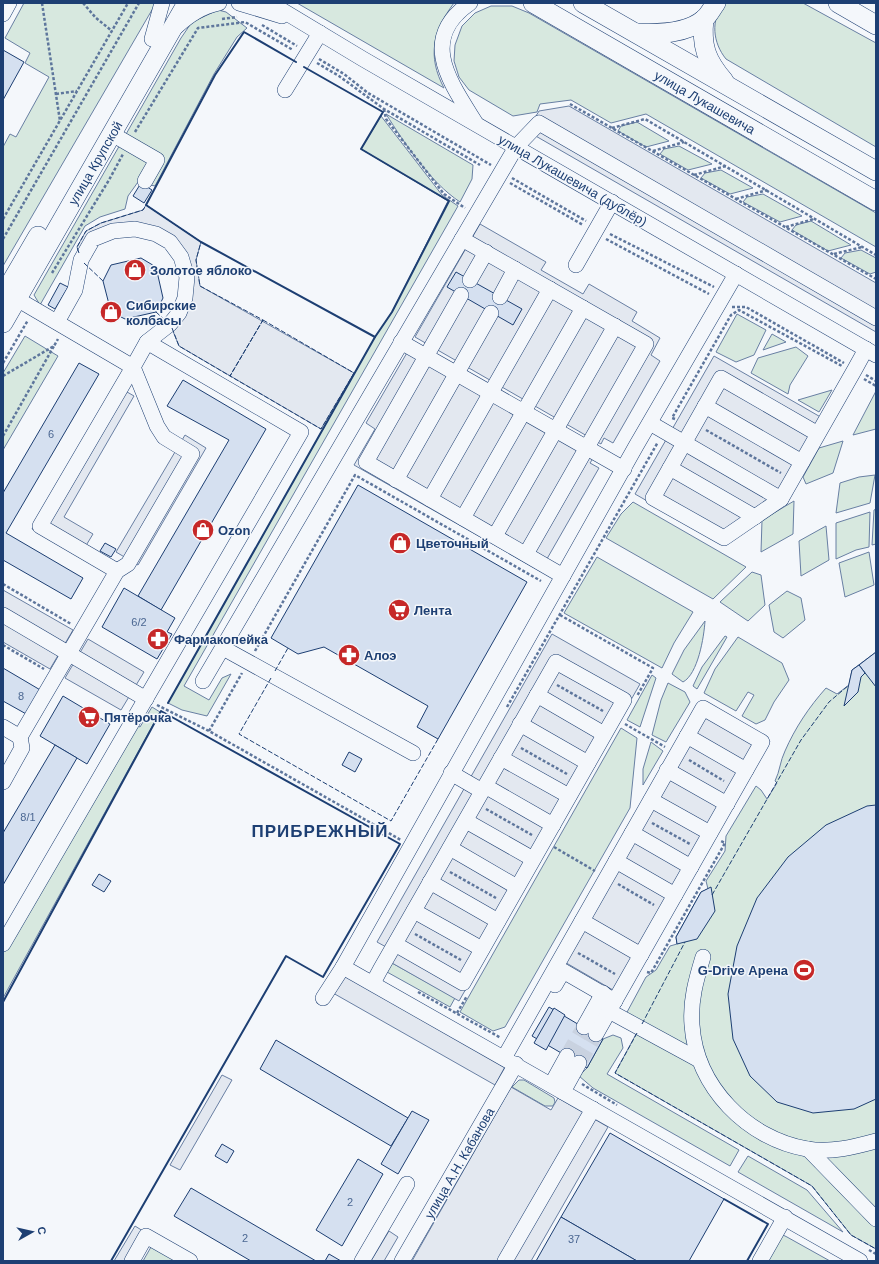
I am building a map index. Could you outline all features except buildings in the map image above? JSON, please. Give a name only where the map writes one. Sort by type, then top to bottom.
[{"type":"main road","name":"улица Крупской","points":[[3,323],[10,297],[173,3]]},
{"type":"main road","name":"улица Крупской","points":[[10,297],[112,134],[188,3]]},
{"type":"main road","name":"улица Лукашевича","points":[[582,3],[876,171]]},
{"type":"main road","points":[[635,33],[663,34],[682,30],[704,19],[716,3]]},
{"type":"main road","points":[[838,3],[876,25]]},
{"type":"main road","name":"улица Лукашевича","points":[[540,7],[876,201]]},
{"type":"main road","points":[[704,19],[702,34],[704,51],[715,70],[731,88]]},
{"type":"street","points":[[3,14],[9,3]]},
{"type":"street","points":[[152,39],[162,3]]},
{"type":"street","points":[[171,32],[204,6],[219,3]]},
{"type":"street","name":"улица Лукашевича (дублёр)","points":[[270,3],[871,352]]},
{"type":"street","points":[[470,3],[459,11],[448,25],[442,44],[443,64],[450,81],[476,124]]},
{"type":"street","points":[[527,3],[540,7]]},
{"type":"street","points":[[240,10],[303,23]]},
{"type":"street","points":[[285,90],[308,56],[320,33]]},
{"type":"street","points":[[203,682],[476,215],[504,176],[516,146],[539,123],[876,318]]},
{"type":"street","points":[[112,134],[157,160],[145,181]]},
{"type":"street","points":[[576,265],[612,202]]},
{"type":"street","points":[[61,325],[75,290],[81,260],[93,240],[113,231],[135,229],[156,234],[170,242],[181,257],[187,278],[184,298],[179,313],[170,324],[147,342],[40,526],[117,571]]},
{"type":"street","points":[[462,239],[646,344],[526,554]]},
{"type":"street","points":[[470,280],[486,252]]},
{"type":"street","points":[[500,297],[516,269]]},
{"type":"street","points":[[323,998],[343,967],[555,589],[652,420],[720,294],[736,274]]},
{"type":"street","points":[[430,499],[550,289]]},
{"type":"street","points":[[461,295],[366,462],[563,576]]},
{"type":"street","points":[[3,782],[22,748],[20,737],[117,571],[128,564],[192,454],[164,437],[157,426],[133,367],[34,309],[10,297]]},
{"type":"street","points":[[463,518],[583,308]]},
{"type":"street","points":[[396,480],[491,313]]},
{"type":"street","points":[[495,536],[615,326]]},
{"type":"street","points":[[3,944],[301,432],[147,342]]},
{"type":"street","points":[[402,342],[624,469]]},
{"type":"street","points":[[818,434],[721,378],[653,498],[724,538],[781,499],[854,371],[871,352]]},
{"type":"street","points":[[705,406],[802,462]]},
{"type":"street","points":[[652,420],[689,434],[781,499]]},
{"type":"street","points":[[670,468],[755,517]]},
{"type":"street","points":[[3,615],[146,699]]},
{"type":"street","points":[[223,648],[413,753]]},
{"type":"street","points":[[373,983],[404,928],[414,911],[430,882],[466,821],[520,724],[556,662],[624,700],[463,983],[395,944]]},
{"type":"street","points":[[537,696],[604,734]]},
{"type":"street","points":[[510,1061],[567,947],[703,708],[762,742],[641,955],[626,980],[609,1002],[590,1031]]},
{"type":"street","points":[[520,724],[588,763]]},
{"type":"street","points":[[3,727],[20,737]]},
{"type":"street","points":[[687,736],[746,770]]},
{"type":"street","points":[[501,758],[569,796]]},
{"type":"street","points":[[454,769],[483,791],[553,825]]},
{"type":"street","points":[[668,770],[727,804]]},
{"type":"street","points":[[651,800],[710,833]]},
{"type":"street","points":[[466,821],[533,859]]},
{"type":"street","points":[[632,833],[691,867]]},
{"type":"street","points":[[450,848],[517,887]]},
{"type":"street","points":[[616,861],[675,895]]},
{"type":"street","points":[[430,882],[498,921]]},
{"type":"street","points":[[414,911],[482,949]]},
{"type":"street","points":[[582,921],[641,955]]},
{"type":"street","points":[[703,957],[693,991],[692,1026],[699,1060],[716,1093],[741,1120],[772,1139],[808,1149],[844,1149],[876,1141]]},
{"type":"street","points":[[343,967],[860,1261]]},
{"type":"street","points":[[510,1061],[563,971],[699,1060]]},
{"type":"street","points":[[557,1088],[573,1060]]},
{"type":"street","name":"улица А.Н. Кабанова","points":[[402,1261],[510,1061]]},
{"type":"street","points":[[505,1261],[594,1109]]},
{"type":"street","points":[[808,1149],[876,1219]]},
{"type":"street","points":[[362,1261],[407,1184]]},
{"type":"street","points":[[760,1261],[785,1217]]},
{"type":"street","points":[[132,1261],[146,1236],[190,1261]]},
{"type":"path","points":[[42,3],[60,121]]},
{"type":"path","points":[[83,3],[96,18],[112,31]]},
{"type":"path","points":[[3,219],[128,3]]},
{"type":"path","points":[[3,239],[139,3]]},
{"type":"path","points":[[222,19],[240,10]]},
{"type":"path","points":[[49,277],[109,180],[128,144],[198,28],[245,22],[344,74],[368,93],[595,230],[720,294]]},
{"type":"path","points":[[260,24],[339,76],[384,109],[480,164]]},
{"type":"path","points":[[56,94],[77,91]]},
{"type":"path","points":[[570,104],[876,279]]},
{"type":"path","points":[[384,109],[386,119],[444,194],[476,215]]},
{"type":"path","points":[[611,128],[645,119],[768,190],[876,255]]},
{"type":"path","points":[[652,151],[684,142]]},
{"type":"path","points":[[694,175],[726,166]]},
{"type":"path","points":[[504,176],[595,230],[632,247],[720,294],[739,306],[746,307],[854,371],[876,386]]},
{"type":"path","points":[[735,199],[768,190]]},
{"type":"path","points":[[786,227],[814,219]]},
{"type":"path","points":[[833,255],[862,246]]},
{"type":"path","points":[[728,310],[739,306]]},
{"type":"path","points":[[3,363],[34,309]]},
{"type":"path","points":[[675,419],[672,418],[731,315],[738,310],[876,381]]},
{"type":"path","points":[[3,436],[54,346],[61,325]]},
{"type":"path","points":[[3,376],[54,346]]},
{"type":"path","points":[[689,434],[792,479]]},
{"type":"path","points":[[504,713],[659,440],[662,442]]},
{"type":"path","points":[[209,731],[355,475],[555,589]]},
{"type":"path","points":[[3,584],[82,630]]},
{"type":"path","points":[[3,645],[56,676]]},
{"type":"path","points":[[529,669],[736,788]]},
{"type":"path","points":[[146,699],[209,731],[410,846]]},
{"type":"path","points":[[510,742],[578,781]]},
{"type":"path","points":[[483,791],[543,841],[681,920]]},
{"type":"path","points":[[641,816],[716,859]]},
{"type":"path","points":[[440,866],[507,905]]},
{"type":"path","points":[[404,928],[472,967]]},
{"type":"path","points":[[567,947],[626,980]]},
{"type":"path","points":[[417,992],[505,1040]]},
{"type":"path","points":[[412,994],[419,998]]},
{"type":"shaded area","points":[[24,3],[156,3],[3,266],[3,147],[10,134],[16,137],[49,77],[25,63],[30,53],[5,38]]},
{"type":"shaded area","points":[[297,3],[454,3],[441,24],[435,44],[435,65],[444,88]]},
{"type":"shaded area","points":[[724,3],[803,3],[876,43],[876,147],[726,59],[718,46],[715,31],[717,17]]},
{"type":"shaded area","points":[[491,6],[512,6],[529,13],[876,213],[876,247],[646,114],[611,123],[571,100],[540,104],[537,112],[513,116],[469,90],[459,77],[454,61],[455,45],[462,26],[475,13]]},
{"type":"shaded area","points":[[218,10],[226,12],[247,28],[237,37],[214,74],[155,186],[138,182],[128,196],[125,209],[100,217],[85,226],[40,305],[34,295],[181,38],[192,22]]},
{"type":"shaded area","points":[[569,106],[876,283],[876,332],[527,131],[539,111]]},
{"type":"shaded area","points":[[386,114],[473,165],[472,179],[460,202],[449,194],[428,173],[401,138]]},
{"type":"shaded area","points":[[381,116],[442,195],[458,206],[184,686],[209,700],[222,678],[231,674],[207,716],[182,710],[168,703],[375,337],[392,312],[448,201],[361,149]]},
{"type":"shaded area","points":[[637,122],[669,141],[646,147],[618,131],[621,126]]},
{"type":"shaded area","points":[[679,146],[712,164],[688,170],[660,154],[664,149]]},
{"type":"shaded area","points":[[721,170],[753,188],[730,194],[701,178],[705,173]]},
{"type":"shaded area","points":[[763,194],[802,216],[780,222],[743,202],[747,197]]},
{"type":"shaded area","points":[[146,205],[201,242],[196,260],[200,286],[354,373],[321,429],[179,346],[170,324],[187,278],[170,242],[113,231],[81,260],[77,247],[86,231],[101,223],[143,210]]},
{"type":"shaded area","points":[[811,221],[851,245],[828,251],[792,230],[796,225]]},
{"type":"shaded area","points":[[480,224],[546,262],[541,270],[583,294],[589,284],[637,312],[632,321],[660,338],[651,355],[660,361],[613,443],[604,438],[601,444],[415,337]]},
{"type":"shaded area","points":[[861,250],[876,258],[876,272],[870,274],[841,258],[845,253]]},
{"type":"shaded area","points":[[737,314],[766,330],[754,355],[736,362],[716,352]]},
{"type":"shaded area","points":[[772,334],[786,342],[763,350]]},
{"type":"shaded area","points":[[25,336],[58,356],[3,450],[3,373]]},
{"type":"shaded area","points":[[796,347],[808,356],[790,385],[788,394],[751,373],[758,358]]},
{"type":"shaded area","points":[[408,351],[594,457],[590,463],[599,468],[540,571],[354,465],[375,429],[366,423]]},
{"type":"shaded area","points":[[714,356],[831,423],[784,504],[724,545],[635,494]]},
{"type":"shaded area","points":[[115,385],[134,396],[64,517],[93,534],[79,557],[32,529]]},
{"type":"shaded area","points":[[832,390],[819,412],[798,400]]},
{"type":"shaded area","points":[[876,391],[876,429],[853,435]]},
{"type":"shaded area","points":[[185,435],[206,448],[138,565],[116,552]]},
{"type":"shaded area","points":[[843,441],[833,473],[806,484],[803,477],[819,448]]},
{"type":"shaded area","points":[[875,475],[870,503],[836,513],[840,483],[859,477]]},
{"type":"shaded area","points":[[794,501],[793,534],[761,552],[762,520]]},
{"type":"shaded area","points":[[633,502],[746,567],[713,599],[606,538],[621,514]]},
{"type":"shaded area","points":[[876,509],[876,544],[872,545],[874,510]]},
{"type":"shaded area","points":[[870,512],[869,547],[856,550],[836,559],[836,523]]},
{"type":"shaded area","points":[[826,526],[829,560],[801,576],[799,541]]},
{"type":"shaded area","points":[[869,552],[874,585],[845,597],[839,563]]},
{"type":"shaded area","points":[[597,557],[693,612],[674,643],[662,668],[564,613]]},
{"type":"shaded area","points":[[752,572],[761,575],[765,605],[748,621],[720,602]]},
{"type":"shaded area","points":[[3,590],[73,630],[50,669],[3,642]]},
{"type":"shaded area","points":[[787,591],[801,598],[805,620],[783,638],[774,632],[769,605]]},
{"type":"shaded area","points":[[705,621],[702,645],[696,663],[693,671],[683,682],[672,674],[684,650]]},
{"type":"shaded area","points":[[552,634],[640,684],[459,1001],[392,963],[397,953],[377,942]]},
{"type":"shaded area","points":[[725,636],[727,637],[697,689],[693,686],[702,667]]},
{"type":"shaded area","points":[[738,637],[782,663],[789,680],[774,702],[765,720],[756,724],[742,716],[754,695],[748,692],[736,711],[704,693],[715,669]]},
{"type":"shaded area","points":[[88,639],[144,672],[121,710],[65,678]]},
{"type":"shaded area","name":"G-Drive Арена","points":[[876,652],[876,1249],[851,1235],[812,1186],[615,1073],[642,1023],[626,1014],[646,977],[656,970],[670,946],[677,944],[676,937],[701,892],[708,889],[706,881],[725,851],[726,836],[756,786],[761,790],[767,799],[777,783],[775,781],[783,755],[808,710],[826,688],[837,694],[849,685],[852,670]]},
{"type":"shaded area","points":[[652,675],[656,678],[640,727],[627,720]]},
{"type":"shaded area","points":[[668,683],[685,692],[690,702],[666,742],[652,735],[661,700]]},
{"type":"shaded area","points":[[702,701],[770,741],[625,997],[556,957]]},
{"type":"shaded area","points":[[152,707],[160,712],[3,998],[3,949],[134,724],[140,727]]},
{"type":"shaded area","points":[[621,728],[637,738],[630,808],[505,1027],[493,1031],[460,1012]]},
{"type":"shaded area","points":[[651,742],[663,751],[643,785],[643,769]]},
{"type":"shaded area","points":[[392,963],[455,998],[450,1007],[387,972]]},
{"type":"shaded area","points":[[346,971],[507,1063],[495,1085],[333,993]]},
{"type":"shaded area","points":[[613,1035],[621,1038],[623,1048],[607,1074],[739,1150],[730,1166],[593,1088],[579,1076],[587,1068],[603,1039]]},
{"type":"shaded area","points":[[222,1075],[232,1080],[180,1170],[170,1165]]},
{"type":"shaded area","points":[[519,1080],[524,1080],[554,1098],[555,1102],[553,1106],[545,1106],[512,1087]]},
{"type":"shaded area","points":[[511,1087],[551,1110],[558,1098],[608,1127],[531,1261],[412,1261]]},
{"type":"shaded area","points":[[748,1156],[807,1190],[843,1232],[738,1172]]},
{"type":"shaded area","points":[[135,1226],[143,1231],[126,1261],[114,1261]]},
{"type":"shaded area","points":[[389,1231],[398,1237],[384,1261],[371,1261]]},
{"type":"shaded area","points":[[783,1235],[830,1261],[766,1261]]},
{"type":"shaded area","points":[[151,1247],[187,1261],[143,1261]]},
{"type":"tunnel","points":[[567,1056],[584,1027]]},
{"type":"tunnel","points":[[579,1063],[596,1034]]},
{"type":"fence","points":[[79,253],[77,247],[86,231],[101,223],[143,210],[146,205],[201,242],[196,260],[200,286],[263,320],[230,376],[179,346],[172,328]]},
{"type":"fence","points":[[84,263],[103,281]]},
{"type":"fence","points":[[156,312],[167,322]]},
{"type":"fence","points":[[263,320],[354,373],[321,429],[230,376],[263,320]]},
{"type":"fence","points":[[275,671],[288,648]]},
{"type":"fence","points":[[271,678],[239,734],[391,821],[438,739]]},
{"type":"fence","points":[[712,895],[801,740],[829,702],[849,685]]},
{"type":"fence","points":[[642,1024],[685,942]]},
{"type":"fence","points":[[637,1033],[615,1073],[812,1186],[851,1235],[876,1249]]},
{"type":"wall","points":[[168,703],[375,337],[201,242],[146,205],[215,75],[244,32],[296,62]]},
{"type":"wall","points":[[304,67],[383,112],[361,149],[449,201],[392,312],[375,337]]},
{"type":"wall","points":[[3,1002],[161,711],[400,844],[323,977],[286,956],[111,1261]]},
{"type":"wall","points":[[724,1199],[768,1224],[747,1261]]},
{"type":"place","name":"Золотое яблоко","points":[[135,270]]},
{"type":"place","name":"Сибирские колбасы","points":[[111,312]]},
{"type":"place","name":"Ozon","points":[[203,530]]},
{"type":"place","name":"Цветочный","points":[[400,543]]},
{"type":"place","name":"Лента","points":[[399,610]]},
{"type":"place","name":"Фармакопейка","points":[[158,639]]},
{"type":"place","name":"Алоэ","points":[[349,655]]},
{"type":"place","name":"Пятёрочка","points":[[89,717]]},
{"type":"place","name":"G-Drive Арена","points":[[804,970]]},
{"type":"district","name":"ПРИБРЕЖНЫЙ","points":[[320,831]]}]
